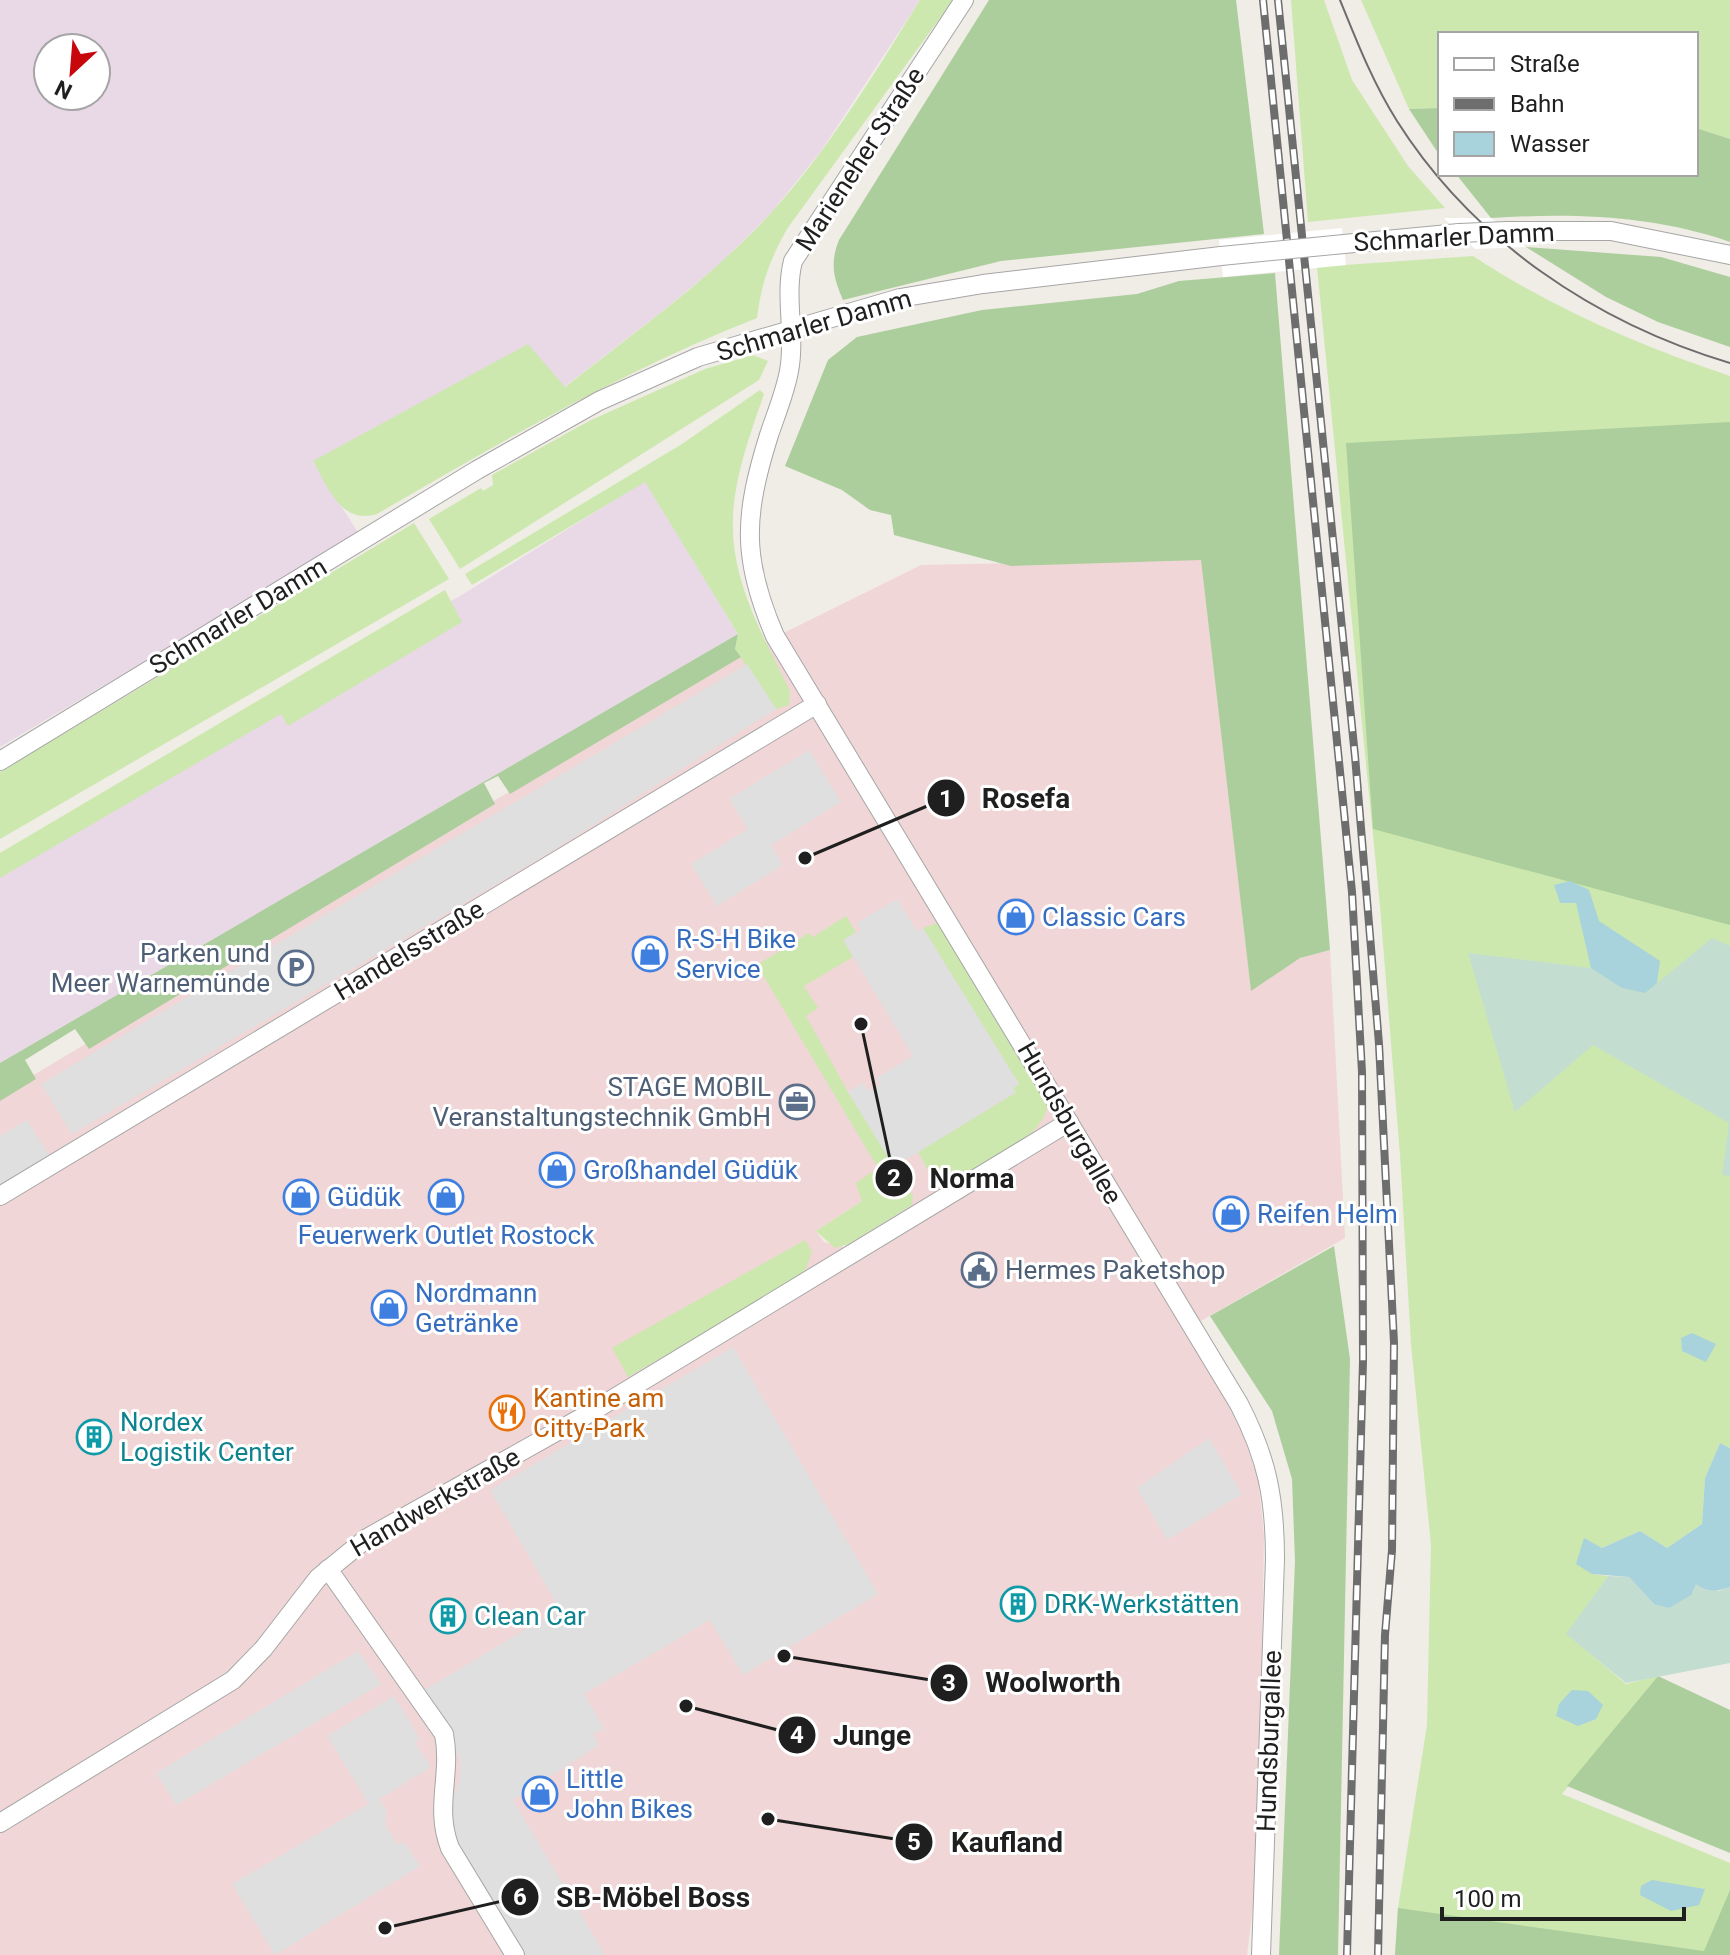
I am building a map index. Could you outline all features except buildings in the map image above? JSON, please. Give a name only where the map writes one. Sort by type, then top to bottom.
[{"type":"street","name":"Marieneher Straße","points":[[793,329],[790,276],[793,261],[964,0]]},
{"type":"street","name":"Schmarler Damm","points":[[0,761],[477,470],[599,401],[698,357],[793,329],[900,298],[941,291],[1221,256],[1459,233],[1611,231],[1730,255]]},
{"type":"street","name":"Hundsburgallee","points":[[793,329],[789,371],[752,498],[749,554],[757,590],[775,636],[1239,1404],[1255,1435],[1272,1490],[1275,1559],[1261,1955]]},
{"type":"street","name":"Handelsstraße","points":[[0,1196],[817,704]]},
{"type":"street","name":"Handwerkstraße","points":[[0,1823],[233,1680],[257,1657],[307,1590],[328,1569],[393,1522],[588,1414],[1069,1122]]},
{"type":"street","points":[[328,1569],[444,1734],[449,1761],[443,1830],[450,1848],[515,1955]]},
{"type":"shaded area","points":[[0,0],[920,0],[821,151],[771,213],[723,261],[564,387],[313,462],[359,534],[0,747]]},
{"type":"shaded area","points":[[645,481],[738,634],[0,1063],[0,864],[265,706],[465,593]]},
{"type":"shaded area","points":[[1201,559],[1251,990],[1300,958],[1330,950],[1345,1238],[1187,1329],[1236,1414],[1258,1478],[1264,1536],[1258,1866],[1247,1955],[0,1955],[0,1095],[737,656],[921,565]],"holes":[[[862,1201],[912,1205],[844,1247],[824,1242],[816,1231]]]},
{"type":"shaded area","name":"Parken und Meer Warnemünde","points":[[747,664],[776,709],[552,851],[72,1134],[41,1084]]},
{"type":"shaded area","points":[[809,750],[841,802],[771,845],[783,865],[717,906],[691,864],[748,829],[729,799]]},
{"type":"shaded area","points":[[897,899],[917,931],[923,928],[1019,1084],[1013,1088],[1016,1092],[894,1167],[848,1092],[863,1083],[869,1091],[880,1085],[876,1078],[913,1056],[843,940],[861,930],[857,923]]},
{"type":"shaded area","points":[[27,1120],[53,1162],[0,1194],[0,1136]]},
{"type":"shaded area","points":[[733,1347],[878,1594],[743,1675],[710,1620],[584,1694],[610,1739],[603,1729],[593,1734],[599,1745],[513,1800],[605,1955],[526,1955],[458,1843],[452,1826],[451,1806],[460,1776],[460,1762],[449,1731],[424,1690],[560,1609],[490,1490]]},
{"type":"shaded area","points":[[1209,1438],[1242,1494],[1167,1540],[1137,1488]]},
{"type":"shaded area","points":[[358,1651],[381,1684],[176,1805],[156,1773]]},
{"type":"shaded area","points":[[394,1696],[420,1739],[415,1743],[431,1767],[379,1799],[387,1810],[385,1824],[398,1845],[404,1842],[420,1866],[275,1955],[232,1884],[369,1804],[327,1736]]},
{"type":"green space","points":[[920,0],[953,0],[787,229],[767,272],[757,318],[611,384],[377,514],[354,514],[337,501],[313,461],[528,344],[565,387],[697,283],[747,238],[812,164],[850,111]]},
{"type":"green space","points":[[989,0],[1236,0],[1264,234],[1001,261],[843,300],[834,270],[839,240]]},
{"type":"green space","points":[[1291,0],[1324,0],[1352,80],[1408,166],[1445,208],[1308,222]]},
{"type":"green space","points":[[1361,0],[1730,0],[1730,139],[1698,129],[1698,32],[1438,32],[1438,108],[1409,109]]},
{"type":"green space","points":[[1438,108],[1438,153],[1409,109]]},
{"type":"green space","points":[[1698,129],[1730,139],[1730,242],[1642,221],[1581,216],[1491,218],[1458,176],[1698,176]]},
{"type":"green space","points":[[1526,247],[1661,257],[1730,277],[1730,347],[1658,322],[1606,297]]},
{"type":"green space","points":[[1473,256],[1597,324],[1730,376],[1730,1448],[1720,1443],[1705,1478],[1702,1524],[1667,1548],[1640,1531],[1602,1548],[1584,1539],[1592,1574],[1608,1576],[1567,1634],[1626,1684],[1658,1676],[1562,1794],[1730,1863],[1730,1955],[1395,1955],[1398,1908],[1427,1725],[1431,1545],[1411,1344],[1380,906],[1317,267]]},
{"type":"green space","points":[[1275,273],[1330,950],[1300,958],[1251,991],[1201,560],[1011,566],[894,535],[891,515],[870,510],[842,490],[785,466],[828,360],[857,337],[982,310],[1137,294],[1179,281]]},
{"type":"green space","points":[[753,355],[768,361],[759,380],[460,569],[429,519],[481,488],[483,491],[493,485],[492,475],[589,421],[705,369]]},
{"type":"green space","points":[[760,390],[764,394],[742,460],[733,530],[745,593],[790,691],[789,705],[776,709],[735,649],[738,634],[645,482],[472,585],[465,574],[682,444]]},
{"type":"green space","points":[[1730,422],[1730,925],[1373,829],[1346,443]]},
{"type":"green space","points":[[414,523],[449,579],[0,839],[0,772]]},
{"type":"green space","points":[[445,590],[462,622],[288,726],[281,714],[0,878],[0,853]]},
{"type":"green space","points":[[738,634],[735,649],[741,657],[510,794],[498,776],[484,783],[495,804],[89,1049],[75,1029],[25,1060],[36,1079],[0,1101],[0,1063]]},
{"type":"green space","points":[[846,916],[856,932],[844,940],[853,957],[804,986],[818,1008],[806,1016],[848,1092],[913,1196],[912,1205],[849,1244],[835,1248],[816,1231],[862,1201],[856,1183],[878,1168],[757,965],[809,933],[813,937]]},
{"type":"green space","points":[[940,922],[1048,1100],[1046,1113],[1026,1138],[951,1184],[933,1179],[918,1152],[1015,1093],[1013,1088],[1019,1084],[923,928]]},
{"type":"green space","points":[[1712,938],[1730,946],[1730,1176],[1722,1175],[1729,1123],[1593,1045],[1515,1112],[1468,953],[1591,968],[1622,988],[1645,993]]},
{"type":"green space","points":[[805,1240],[812,1252],[805,1271],[796,1279],[628,1377],[612,1348]]},
{"type":"green space","points":[[1334,1246],[1350,1359],[1338,1955],[1279,1955],[1295,1561],[1292,1479],[1272,1411],[1210,1316]]},
{"type":"green space","points":[[1608,1576],[1629,1577],[1654,1604],[1696,1583],[1719,1591],[1730,1587],[1730,1663],[1626,1683],[1566,1634]]},
{"type":"green space","points":[[1658,1676],[1730,1710],[1730,1853],[1567,1786]]},
{"type":"green space","points":[[1730,1890],[1730,1955],[1395,1955],[1398,1908],[1704,1951]]},
{"type":"water","points":[[1570,881],[1589,890],[1599,921],[1660,961],[1657,983],[1645,993],[1622,988],[1591,968],[1576,903],[1560,903],[1554,885]]},
{"type":"water","points":[[1692,1333],[1716,1344],[1706,1362],[1682,1351],[1681,1338]]},
{"type":"water","points":[[1720,1443],[1730,1448],[1730,1587],[1712,1590],[1696,1584],[1691,1595],[1669,1608],[1654,1604],[1629,1577],[1592,1574],[1576,1564],[1584,1538],[1602,1548],[1640,1531],[1667,1548],[1702,1524],[1705,1478]]},
{"type":"water","points":[[1572,1690],[1588,1691],[1603,1705],[1596,1719],[1578,1726],[1556,1716],[1559,1704]]},
{"type":"water","points":[[1652,1880],[1705,1889],[1699,1905],[1671,1911],[1640,1895],[1641,1886]]},
{"type":"pier","points":[[1444,218],[1491,218],[1526,247],[1475,249]]},
{"type":"pier","points":[[1342,228],[1346,265],[1223,277],[1219,240]]},
{"type":"tram line","points":[[1340,0],[1388,107],[1438,176]]},
{"type":"tram line","points":[[1438,176],[1500,240],[1542,272],[1632,325],[1730,363]]},
{"type":"railway","points":[[1263,0],[1352,892],[1362,1072],[1363,1361],[1347,1955]]},
{"type":"railway","points":[[1278,0],[1355,756],[1379,1044],[1394,1343],[1392,1550],[1385,1635],[1378,1955]]},
{"type":"place","name":"Rosefa","points":[[805,858]]},
{"type":"place","name":"Classic Cars","points":[[1016,917]]},
{"type":"place","name":"R-S-H Bike Service","points":[[650,954]]},
{"type":"place","name":"Parken und Meer Warnemünde","points":[[296,968]]},
{"type":"place","name":"Norma","points":[[861,1024]]},
{"type":"place","name":"STAGE MOBIL Veranstaltungstechnik GmbH","points":[[797,1102]]},
{"type":"place","name":"Großhandel Güdük","points":[[557,1170]]},
{"type":"place","name":"Güdük","points":[[301,1197]]},
{"type":"place","name":"Feuerwerk Outlet Rostock","points":[[446,1197]]},
{"type":"place","name":"Reifen Helm","points":[[1231,1214]]},
{"type":"place","name":"Hermes Paketshop","points":[[979,1270]]},
{"type":"place","name":"Nordmann Getränke","points":[[389,1308]]},
{"type":"place","name":"Kantine am Citty-Park","points":[[507,1413]]},
{"type":"place","name":"Nordex Logistik Center","points":[[94,1437]]},
{"type":"place","name":"DRK-Werkstätten","points":[[1018,1604]]},
{"type":"place","name":"Clean Car","points":[[448,1616]]},
{"type":"place","name":"Woolworth","points":[[784,1656]]},
{"type":"place","name":"Junge","points":[[686,1706]]},
{"type":"place","name":"Little John Bikes","points":[[540,1794]]},
{"type":"place","name":"Kaufland","points":[[768,1819]]},
{"type":"place","name":"SB-Möbel Boss","points":[[385,1928]]}]
